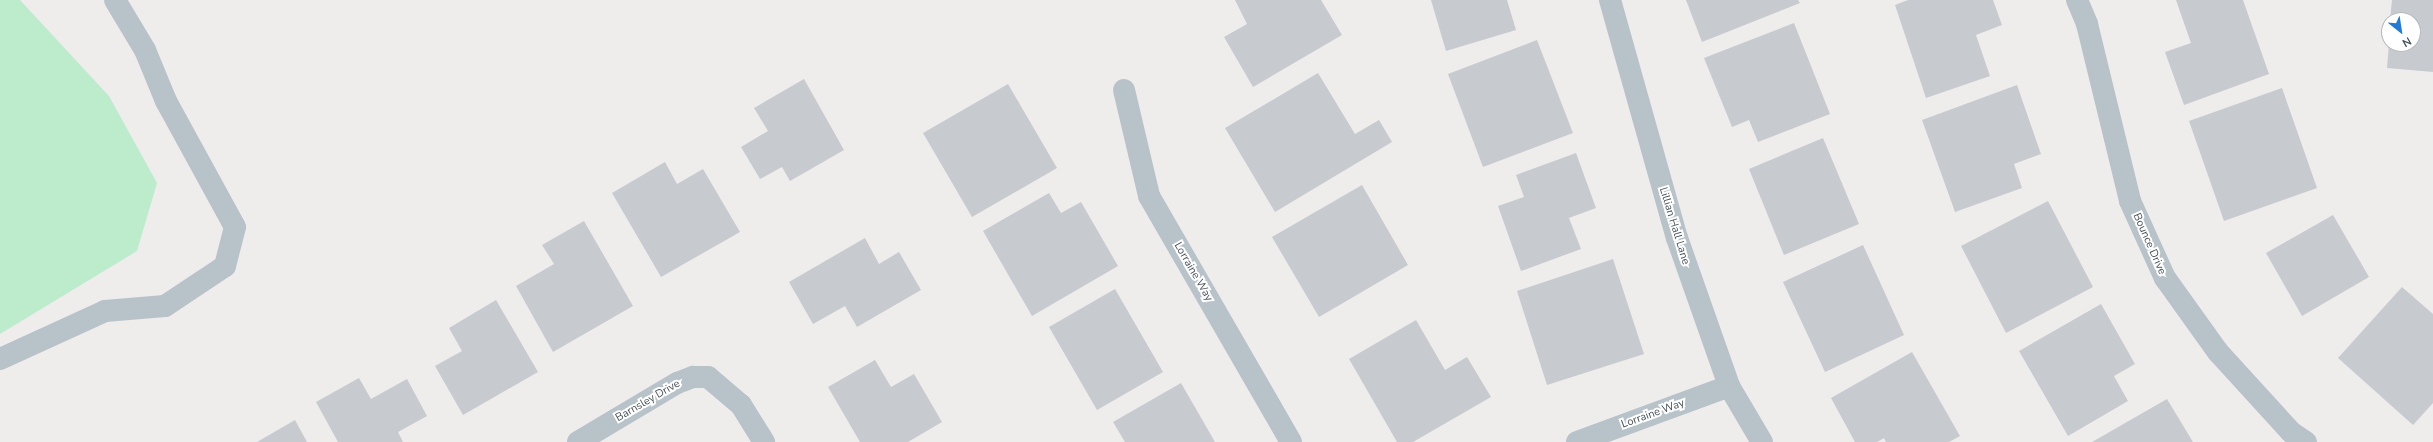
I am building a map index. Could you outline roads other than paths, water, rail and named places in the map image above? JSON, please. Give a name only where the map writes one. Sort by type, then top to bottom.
[{"type":"street","points":[[0,359],[105,311],[165,306],[225,266],[235,227],[166,100],[144,50],[115,0]]},
{"type":"street","name":"Lillian Hall Lane","points":[[1610,0],[1676,238],[1730,386],[1762,442]]},
{"type":"street","name":"Bounce Drive","points":[[2077,0],[2087,24],[2130,201],[2165,278],[2218,352],[2291,432],[2306,442]]},
{"type":"street","name":"Lorraine Way","points":[[1124,90],[1149,196],[1291,442]]},
{"type":"street","name":"Barnsley Drive","points":[[578,442],[677,383],[693,377],[708,377],[740,405],[764,442]]},
{"type":"street","name":"Lorraine Way","points":[[1577,442],[1730,386]]}]
